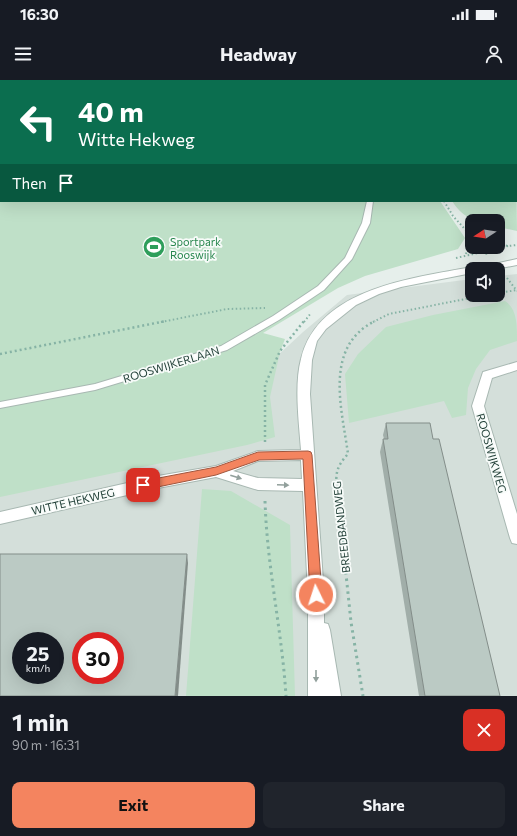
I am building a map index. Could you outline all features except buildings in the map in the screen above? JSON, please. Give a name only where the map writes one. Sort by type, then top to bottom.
[{"type":"street","points":[[505,264],[517,262]]},
{"type":"street","points":[[316,696],[316,595],[304,394],[306,360],[312,341],[322,326],[352,303],[375,292],[399,284],[465,271]]},
{"type":"street","name":"ROOSWIJKWEG","points":[[517,366],[487,375],[478,406],[517,538]]},
{"type":"street","name":"WITTE HEKWEG","points":[[0,518],[158,482],[216,471],[258,456],[308,455]]},
{"type":"street","name":"WITTE HEKWEG","points":[[216,471],[258,484],[309,485]]},
{"type":"street","points":[[316,595],[333,696]]},
{"type":"lane","name":"ROOSWIJKERLAAN","points":[[0,405],[95,387],[224,348],[321,288],[348,259],[366,223],[370,202]]},
{"type":"path","points":[[445,202],[453,216],[465,229]]},
{"type":"path","points":[[505,247],[517,245]]},
{"type":"path","points":[[505,292],[517,290]]},
{"type":"path","name":"BREEDBANDWEG","points":[[363,696],[351,622],[336,478],[339,464],[348,454],[339,383],[340,369],[344,354],[352,340],[369,324],[389,314],[465,299]]},
{"type":"path","points":[[0,354],[227,309],[253,307],[314,310]]},
{"type":"shaded area","points":[[517,274],[517,696],[0,696],[0,480],[187,440],[303,332],[347,295],[465,280],[465,302],[505,302],[505,275]]},
{"type":"green space","points":[[0,202],[441,202],[465,238],[458,249],[365,276],[338,288],[263,333],[285,339],[280,352],[270,397],[275,437],[247,445],[0,497]]},
{"type":"green space","points":[[453,202],[517,202],[517,231],[505,228],[505,214],[465,214],[465,215]]},
{"type":"green space","points":[[505,301],[512,308],[516,318],[517,341],[490,350],[476,369],[468,388],[466,415],[452,418],[444,401],[349,423],[345,374],[358,354],[386,327],[433,315]]},
{"type":"green space","points":[[202,489],[231,491],[290,525],[295,696],[186,696]]},
{"type":"place","name":"Sportpark Rooswijk","points":[[154,247]]},
{"type":"route","points":[[143,485],[216,471],[258,456],[308,455],[316,595]]}]
